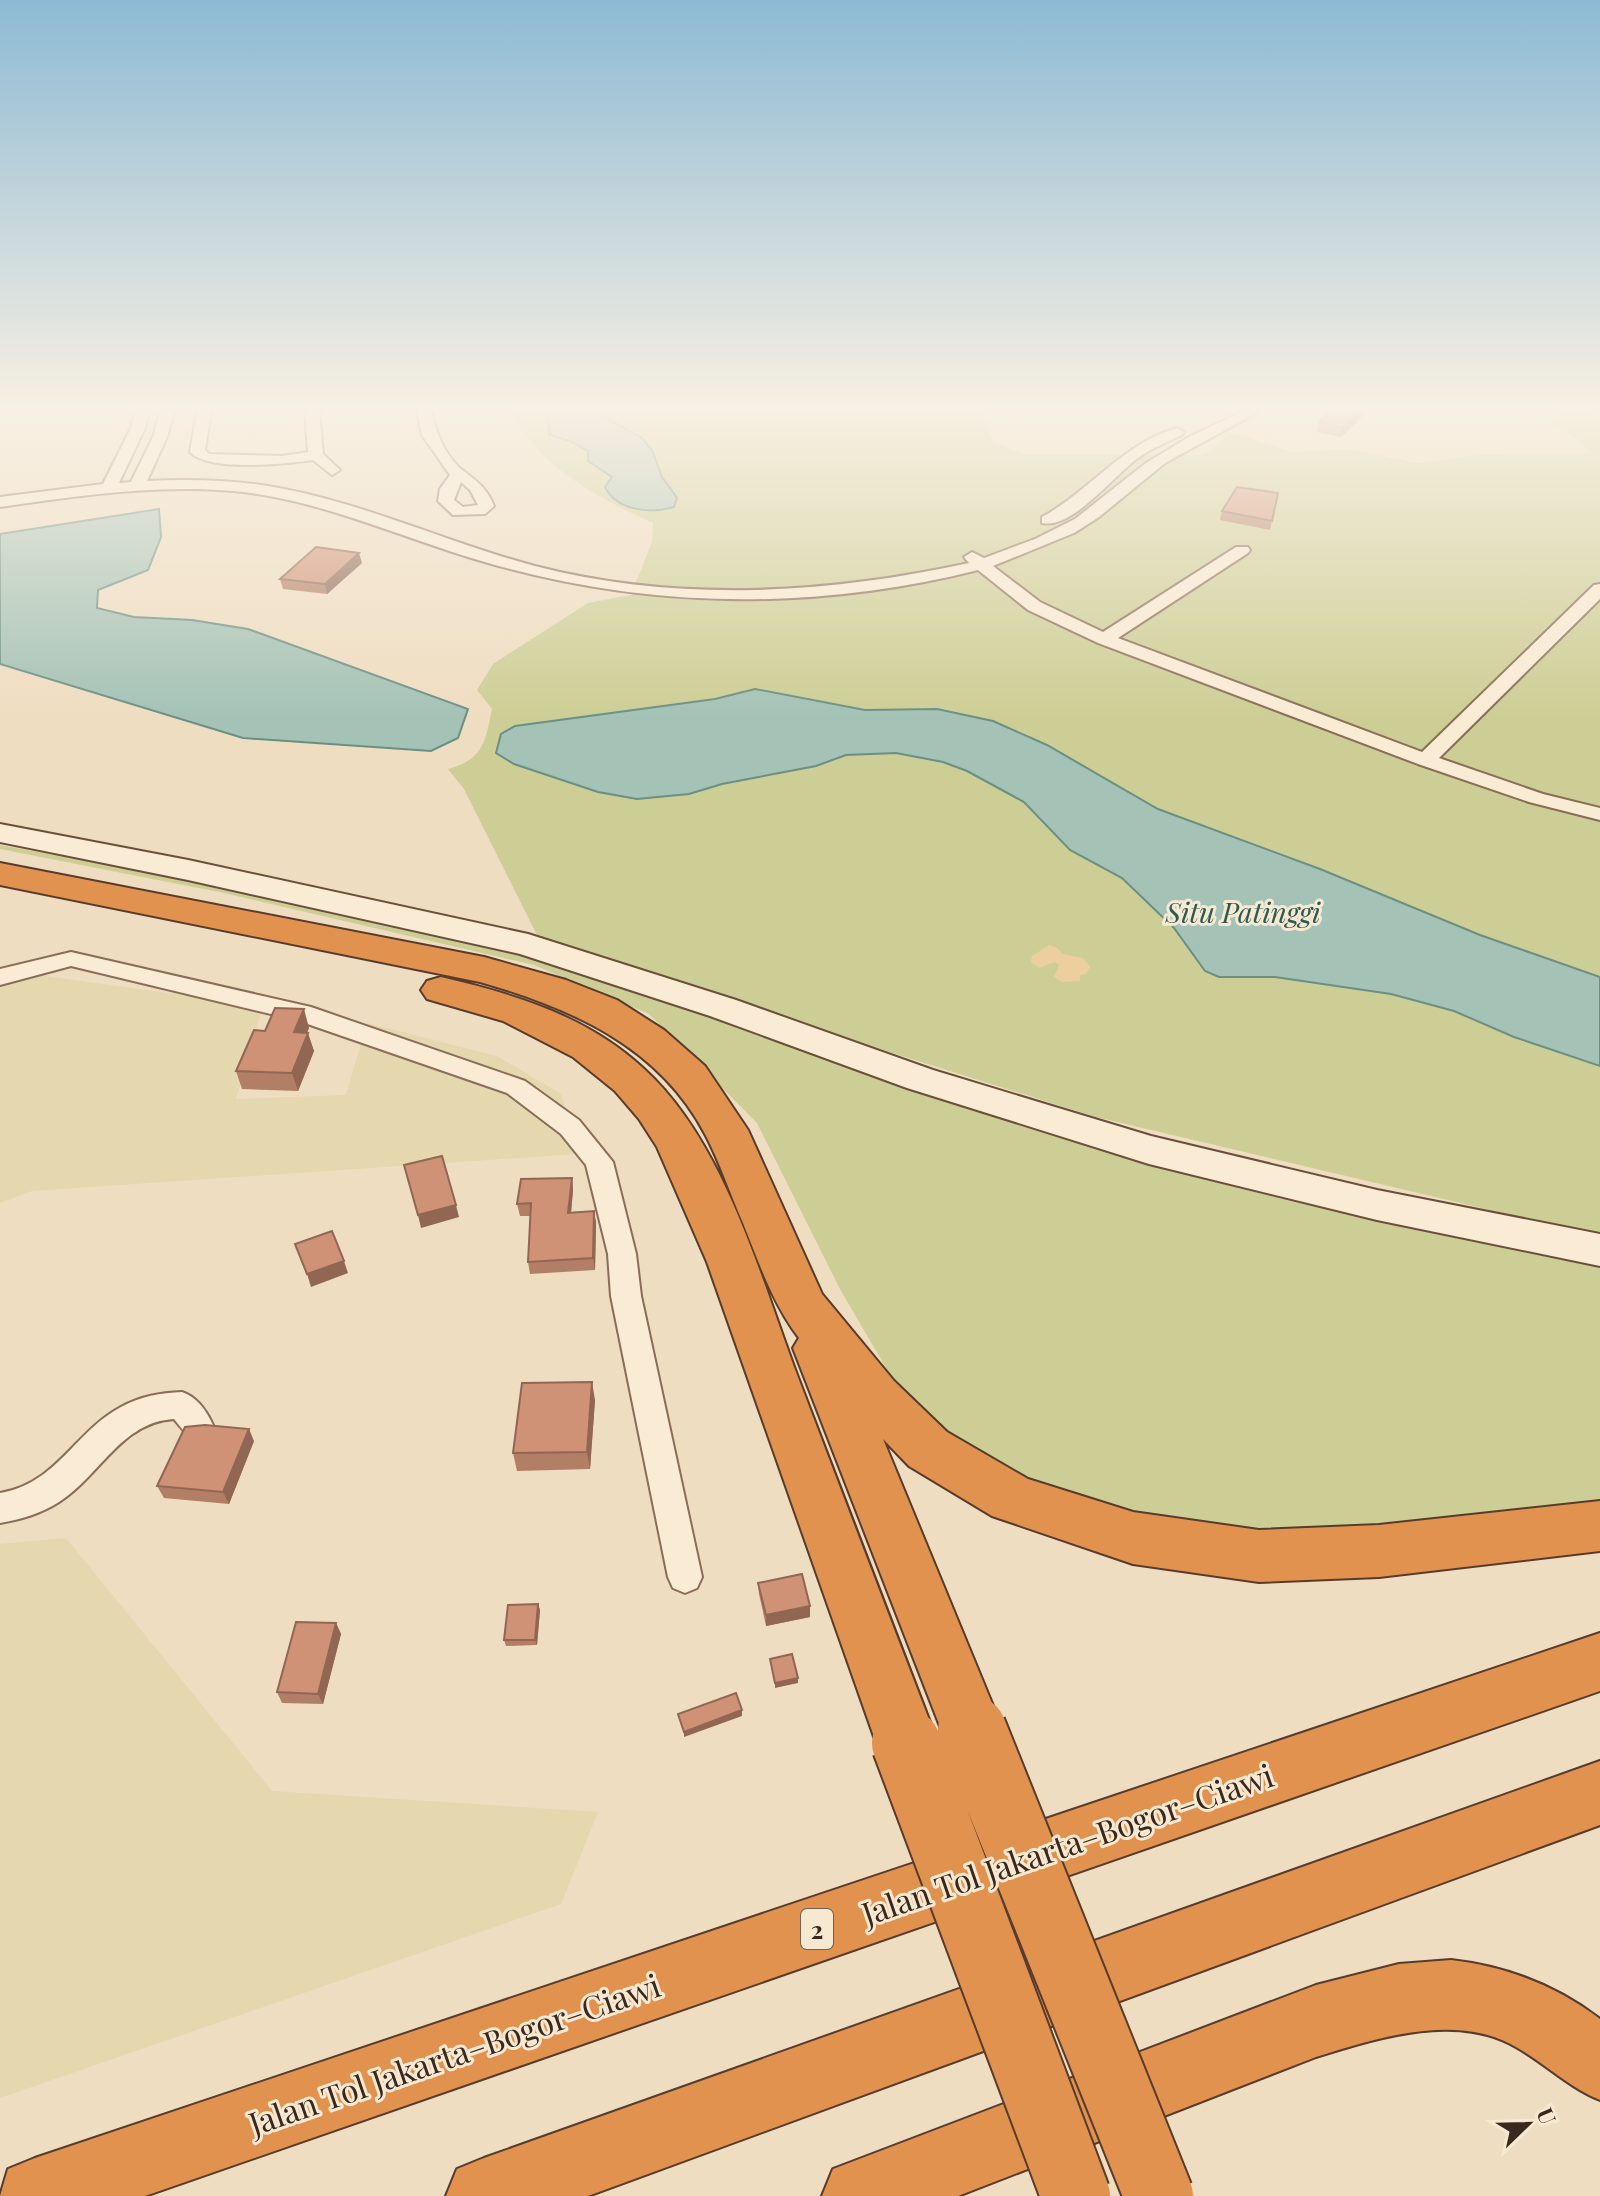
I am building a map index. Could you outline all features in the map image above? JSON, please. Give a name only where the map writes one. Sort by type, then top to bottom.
[{"type":"highway","points":[[0,874],[484,970],[552,989],[602,1010],[649,1040],[690,1077],[726,1130],[802,1305],[1159,2196]]},
{"type":"highway","points":[[0,898],[454,993],[526,1014],[571,1036],[630,1080],[678,1139],[722,1241],[1076,2196]]},
{"type":"highway","points":[[802,1305],[875,1397],[928,1449],[1012,1499],[1133,1538],[1259,1556],[1379,1551],[1600,1526]]},
{"type":"highway","name":"Jalan Tol Jakarta–Bogor–Ciawi","points":[[35,2196],[1600,1662]]},
{"type":"highway","points":[[484,2196],[1600,1793]]},
{"type":"highway","points":[[860,2196],[1316,2021],[1388,2000],[1443,1993],[1486,2002],[1536,2019],[1600,2064]]},
{"type":"main road","points":[[0,833],[188,870],[528,945],[723,1008],[920,1079],[1149,1150],[1377,1205],[1600,1250]]},
{"type":"street","points":[[356,513],[483,556],[566,579],[714,597],[782,587],[900,581],[982,564],[1051,538],[1094,513]]},
{"type":"street","points":[[1037,526],[1060,513]]},
{"type":"street","points":[[823,585],[966,552],[997,541]]},
{"type":"street","points":[[495,542],[578,564],[659,578],[782,587]]},
{"type":"street","points":[[1104,639],[1242,550]]},
{"type":"street","points":[[966,552],[1034,606],[1104,639],[1425,760],[1536,798],[1600,814]]},
{"type":"street","points":[[1425,760],[1600,589]]},
{"type":"street","points":[[0,977],[71,959],[302,1013],[516,1087],[570,1127],[599,1162],[622,1254],[626,1296],[685,1577]]},
{"type":"street","points":[[0,1508],[16,1508],[44,1495],[82,1463],[121,1420],[138,1412],[164,1403],[182,1405],[197,1425]]},
{"type":"shaded area","points":[[0,970],[263,1006],[236,1099],[346,1095],[367,1023],[497,1056],[561,1094],[577,1154],[32,1191],[0,1203]]},
{"type":"shaded area","points":[[66,1538],[272,1791],[598,1812],[561,1904],[0,2098],[0,1544]]},
{"type":"green space","points":[[633,513],[1600,513],[1600,1236],[1096,1117],[747,1007],[537,935],[464,789],[448,769],[469,760],[481,748],[492,709],[477,690],[493,664],[588,603],[631,595],[652,542],[653,523]]},
{"type":"green space","points":[[0,845],[232,888],[371,918],[540,961],[638,988],[993,1115],[1169,1166],[1600,1257],[1600,1515],[1242,1538],[1055,1505],[906,1402],[841,1291],[757,1123],[649,1014],[534,965],[224,893],[0,849]]},
{"type":"sand","points":[[1049,945],[1063,954],[1083,958],[1090,967],[1086,974],[1080,975],[1080,981],[1062,982],[1054,977],[1059,965],[1055,962],[1039,968],[1031,962],[1032,956]]},
{"type":"water","points":[[131,513],[159,513],[161,537],[148,570],[98,590],[97,608],[134,617],[192,620],[248,629],[468,709],[458,738],[431,751],[243,738],[0,664],[0,534]]},
{"type":"water","name":"Situ Patinggi","points":[[755,689],[865,710],[937,709],[993,721],[1047,745],[1158,809],[1320,869],[1480,935],[1600,977],[1600,1066],[1514,1037],[1454,1011],[1391,994],[1275,977],[1219,977],[1205,971],[1174,928],[1122,878],[1070,850],[1024,802],[967,771],[943,762],[896,753],[846,755],[816,766],[722,784],[689,794],[637,799],[598,792],[514,764],[496,753],[501,734],[515,726],[715,699]]},
{"type":"building","points":[[1234,513],[1274,513],[1272,521]]},
{"type":"building","points":[[316,547],[359,553],[325,584],[280,579]]},
{"type":"building","points":[[275,1008],[304,1009],[294,1032],[308,1033],[292,1073],[236,1071],[254,1030],[265,1031]]},
{"type":"building","points":[[442,1156],[456,1205],[418,1215],[404,1165]]},
{"type":"building","points":[[572,1178],[568,1213],[594,1211],[593,1258],[528,1262],[531,1203],[517,1204],[521,1179]]},
{"type":"building","points":[[332,1231],[344,1261],[307,1274],[295,1244]]},
{"type":"building","points":[[592,1382],[587,1452],[513,1453],[522,1383]]},
{"type":"building","points":[[205,1425],[249,1429],[223,1492],[157,1486],[185,1427]]},
{"type":"building","points":[[802,1574],[810,1606],[766,1615],[758,1583]]},
{"type":"building","points":[[538,1604],[535,1640],[504,1640],[508,1605]]},
{"type":"building","points":[[296,1622],[336,1623],[318,1694],[277,1692]]},
{"type":"building","points":[[792,1654],[798,1678],[775,1683],[770,1659]]},
{"type":"building","points":[[736,1693],[742,1710],[684,1732],[678,1714]]}]
